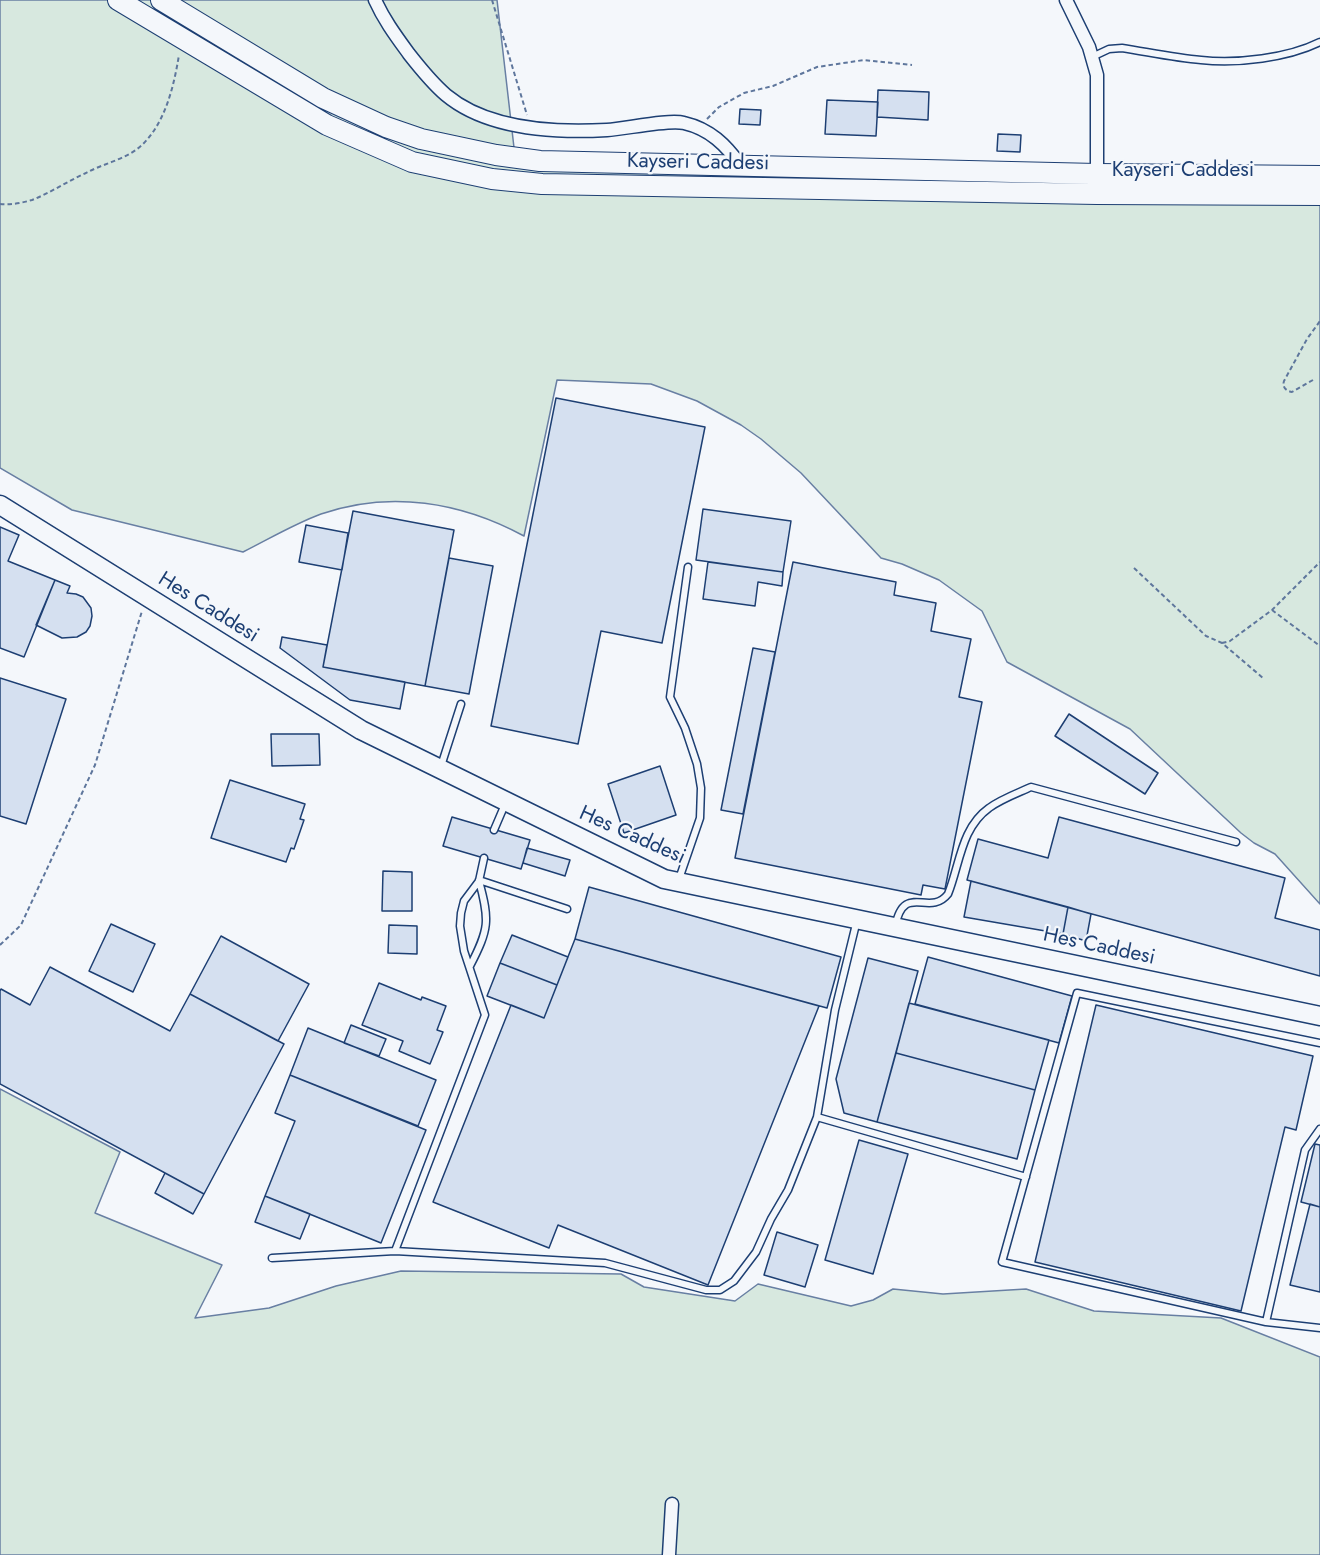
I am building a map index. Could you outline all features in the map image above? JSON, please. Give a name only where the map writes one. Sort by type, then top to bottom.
[{"type":"main road","name":"Kayseri Caddesi","points":[[118,0],[327,125],[412,162],[492,179],[543,184],[1097,194],[1320,195]]},
{"type":"main road","name":"Kayseri Caddesi","points":[[161,0],[323,99],[386,127],[421,139],[496,155],[540,161],[1097,174],[1320,176]]},
{"type":"main road","points":[[1097,174],[1097,194]]},
{"type":"street","points":[[375,0],[385,22],[420,69],[446,95],[478,115],[541,131],[607,130],[682,122],[706,131],[726,146],[741,166]]},
{"type":"street","points":[[1066,0],[1089,47],[1097,75],[1097,174]]},
{"type":"street","name":"Hes Caddesi","points":[[0,505],[361,730],[664,879],[1320,1016]]},
{"type":"street","points":[[669,1555],[672,1504]]},
{"type":"lane","points":[[1092,57],[1109,49],[1122,48],[1203,61],[1232,60],[1304,50],[1320,42]]},
{"type":"lane","points":[[678,882],[700,818],[701,788],[697,764],[685,728],[669,697],[688,567]]},
{"type":"lane","points":[[440,769],[461,704]]},
{"type":"lane","points":[[895,927],[898,913],[904,905],[912,902],[935,903],[948,894],[965,838],[975,821],[990,807],[1031,787],[1236,842]]},
{"type":"lane","points":[[494,830],[506,801]]},
{"type":"lane","points":[[395,1251],[485,1016],[464,951],[460,926],[464,901],[479,880],[484,858]]},
{"type":"lane","points":[[479,880],[567,909]]},
{"type":"lane","points":[[470,966],[484,935],[487,918],[479,880]]},
{"type":"lane","points":[[272,1258],[395,1251],[605,1263],[706,1290],[720,1290],[734,1281],[756,1252],[771,1219],[788,1190],[817,1117],[835,1010],[857,919]]},
{"type":"lane","points":[[1320,1043],[1077,993],[1002,1262],[1266,1322],[1320,1328]]},
{"type":"lane","points":[[817,1117],[1026,1177]]},
{"type":"lane","points":[[1266,1322],[1305,1150],[1320,1129]]},
{"type":"path","points":[[492,0],[531,128]]},
{"type":"path","points":[[0,204],[9,205],[32,200],[89,171],[122,158],[143,144],[159,122],[171,91],[182,39]]},
{"type":"path","points":[[698,128],[719,107],[744,93],[773,86],[817,67],[864,60],[912,64]]},
{"type":"path","points":[[1312,380],[1292,392],[1284,386],[1284,381],[1307,339],[1320,321]]},
{"type":"path","points":[[1222,643],[1230,641],[1272,610],[1320,562]]},
{"type":"path","points":[[1134,568],[1206,636],[1222,643],[1263,678]]},
{"type":"path","points":[[0,945],[21,925],[94,765],[146,596]]},
{"type":"path","points":[[1272,610],[1320,646]]},
{"type":"shaded area","points":[[0,0],[497,0],[516,165],[1320,180],[1320,904],[1275,854],[1241,833],[1130,729],[1007,662],[982,611],[939,580],[902,564],[881,558],[801,473],[761,439],[741,425],[697,401],[651,384],[557,380],[524,536],[500,524],[450,508],[399,501],[347,507],[321,514],[243,552],[72,510],[0,468]]},
{"type":"shaded area","points":[[0,1089],[120,1152],[95,1213],[222,1265],[195,1318],[269,1308],[336,1286],[401,1271],[621,1274],[644,1287],[735,1301],[758,1284],[851,1306],[873,1300],[893,1289],[943,1294],[1026,1289],[1094,1311],[1221,1318],[1320,1357],[1320,1555],[0,1555]]},
{"type":"building","points":[[878,90],[929,92],[928,120],[877,117]]},
{"type":"building","points":[[827,100],[878,102],[876,136],[825,134]]},
{"type":"building","points":[[740,109],[761,110],[760,125],[739,124]]},
{"type":"building","points":[[998,134],[1021,135],[1020,152],[997,151]]},
{"type":"building","points":[[556,398],[705,427],[662,643],[601,631],[578,744],[491,726]]},
{"type":"building","points":[[703,509],[791,521],[783,572],[696,560]]},
{"type":"building","points":[[353,511],[454,530],[425,686],[323,667]]},
{"type":"building","points":[[306,525],[348,533],[342,570],[299,562]]},
{"type":"building","points":[[0,527],[19,535],[8,561],[55,580],[24,657],[0,648]]},
{"type":"building","points":[[449,558],[493,566],[469,694],[425,686]]},
{"type":"building","points":[[708,562],[783,572],[782,586],[758,582],[755,606],[703,599]]},
{"type":"building","points":[[793,562],[896,582],[894,595],[936,603],[931,631],[971,639],[959,697],[982,702],[945,889],[923,885],[921,895],[735,858]]},
{"type":"building","points":[[55,580],[70,586],[67,593],[83,597],[91,608],[90,626],[86,632],[77,637],[62,638],[36,625]]},
{"type":"building","points":[[282,637],[327,645],[323,667],[405,682],[400,709],[350,700],[280,648]]},
{"type":"building","points":[[753,648],[775,652],[743,814],[721,810]]},
{"type":"building","points":[[0,678],[66,699],[26,824],[0,816]]},
{"type":"building","points":[[1069,714],[1158,773],[1145,794],[1055,736]]},
{"type":"building","points":[[271,734],[319,734],[320,765],[272,766]]},
{"type":"building","points":[[660,766],[676,815],[624,833],[608,784]]},
{"type":"building","points":[[230,780],[305,804],[300,819],[304,820],[294,849],[291,848],[286,862],[211,838]]},
{"type":"building","points":[[452,817],[530,840],[521,869],[443,846]]},
{"type":"building","points":[[1059,817],[1285,878],[1275,918],[1320,930],[1320,976],[967,880],[978,839],[1048,858]]},
{"type":"building","points":[[527,848],[570,860],[565,876],[523,863]]},
{"type":"building","points":[[383,871],[412,872],[412,911],[382,911]]},
{"type":"building","points":[[971,881],[1068,907],[1063,934],[964,917]]},
{"type":"building","points":[[589,887],[841,957],[827,1008],[575,939]]},
{"type":"building","points":[[1068,907],[1091,914],[1086,941],[1063,934]]},
{"type":"building","points":[[111,924],[155,944],[133,992],[89,971]]},
{"type":"building","points":[[389,925],[417,926],[417,954],[388,953]]},
{"type":"building","points":[[512,935],[568,957],[557,985],[500,963]]},
{"type":"building","points":[[221,936],[309,984],[278,1041],[190,994]]},
{"type":"building","points":[[575,939],[819,1006],[708,1285],[558,1225],[549,1248],[433,1202],[511,1005],[544,1018]]},
{"type":"building","points":[[928,957],[1072,996],[1059,1043],[915,1004]]},
{"type":"building","points":[[868,958],[918,971],[877,1122],[844,1113],[836,1079]]},
{"type":"building","points":[[500,963],[557,985],[544,1018],[487,996]]},
{"type":"building","points":[[50,967],[170,1031],[190,994],[284,1044],[204,1194],[0,1084],[0,991],[1,989],[30,1005]]},
{"type":"building","points":[[379,983],[421,1000],[422,997],[446,1006],[437,1030],[443,1032],[430,1064],[399,1051],[403,1041],[362,1025]]},
{"type":"building","points":[[909,1003],[1049,1040],[1035,1090],[896,1053]]},
{"type":"building","points":[[1096,1005],[1313,1056],[1296,1130],[1285,1127],[1241,1311],[1035,1262]]},
{"type":"building","points":[[351,1025],[386,1039],[379,1056],[344,1043]]},
{"type":"building","points":[[308,1028],[436,1080],[418,1126],[290,1075]]},
{"type":"building","points":[[896,1053],[1035,1090],[1017,1159],[877,1122]]},
{"type":"building","points":[[290,1075],[426,1130],[381,1243],[265,1196],[295,1121],[275,1113]]},
{"type":"building","points":[[859,1140],[908,1154],[873,1274],[825,1260]]},
{"type":"building","points":[[1315,1144],[1320,1145],[1320,1207],[1301,1202]]},
{"type":"building","points":[[165,1173],[204,1194],[193,1214],[155,1193]]},
{"type":"building","points":[[265,1196],[310,1214],[300,1239],[255,1222]]},
{"type":"building","points":[[1310,1204],[1320,1207],[1320,1292],[1290,1285]]},
{"type":"building","points":[[777,1232],[818,1245],[805,1287],[764,1275]]}]
